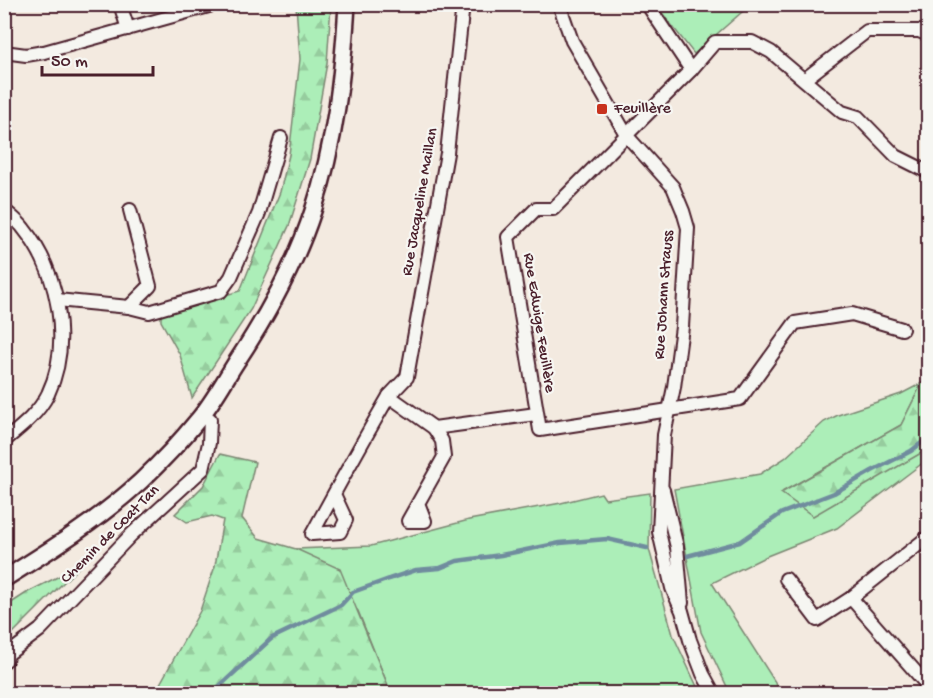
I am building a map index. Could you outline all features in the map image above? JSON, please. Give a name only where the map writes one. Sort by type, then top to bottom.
[{"type":"street","points":[[120,4],[128,29]]},
{"type":"street","points":[[4,52],[26,55],[45,52],[216,4]]},
{"type":"street","points":[[4,579],[89,524],[141,480],[198,421],[209,413],[263,322],[293,261],[313,211],[326,166],[336,117],[344,60],[347,4]]},
{"type":"street","name":"Rue Jacqueline Maillan","points":[[334,494],[389,396],[407,377],[447,153],[463,4]]},
{"type":"street","name":"Rue Johann Strauss","points":[[560,4],[572,41],[627,136],[673,187],[688,228],[682,327],[664,435],[661,480],[677,548],[682,611],[703,674],[714,693]]},
{"type":"street","points":[[647,4],[691,70]]},
{"type":"street","points":[[805,80],[867,31],[920,31],[928,35]]},
{"type":"street","points":[[627,136],[715,42],[752,42],[771,52],[842,112],[858,117],[896,156],[928,172]]},
{"type":"street","name":"Rue Edwige Feuillère","points":[[627,136],[553,209],[536,209],[508,237],[540,430],[670,408]]},
{"type":"street","points":[[57,300],[129,307],[149,312],[220,291],[231,277],[259,213],[282,138]]},
{"type":"street","points":[[4,210],[24,228],[43,257],[57,300],[60,339],[57,369],[47,395],[31,419],[4,441]]},
{"type":"street","points":[[129,307],[150,286],[130,210]]},
{"type":"street","points":[[670,408],[740,399],[795,323],[852,314],[902,329]]},
{"type":"street","points":[[389,396],[434,428],[442,441],[444,457],[418,503]]},
{"type":"street","name":"Chemin de Coat Tan","points":[[6,660],[8,654],[40,630],[131,535],[203,469],[209,443],[209,413]]},
{"type":"street","points":[[434,428],[536,414]]},
{"type":"street","points":[[786,579],[817,620],[851,598],[928,537]]},
{"type":"street","points":[[851,598],[928,686]]},
{"type":"green space","points":[[296,5],[331,5],[327,63],[310,159],[289,226],[251,309],[192,398],[180,355],[161,321],[161,313],[240,291],[280,192],[289,155],[300,59]]},
{"type":"green space","points":[[656,5],[750,5],[694,54]]},
{"type":"green space","points":[[928,382],[928,449],[813,516],[781,493],[901,425],[922,383]]},
{"type":"green space","points":[[922,383],[901,425],[782,492],[895,467],[928,449],[928,459],[837,528],[767,556],[712,583],[782,693],[730,693],[701,632],[674,489],[760,474],[785,458],[824,422],[901,394]]},
{"type":"green space","points":[[220,454],[255,462],[242,518],[258,538],[296,549],[340,569],[391,693],[155,693],[200,611],[215,566],[223,520],[212,516],[187,522],[175,514],[203,486]]},
{"type":"green space","points":[[601,493],[605,499],[650,493],[649,549],[673,635],[700,693],[391,693],[358,611],[296,549],[371,546],[469,520]]},
{"type":"green space","points":[[81,565],[5,641],[5,607],[28,592]]},
{"type":"waterway","points":[[687,556],[740,542],[782,513],[834,493],[911,451],[928,438]]},
{"type":"waterway","points":[[211,694],[272,638],[341,605],[353,592],[389,579],[416,570],[440,568],[457,561],[560,543],[607,539],[647,548]]},
{"type":"place","name":"Feuillère","points":[[602,109]]}]
